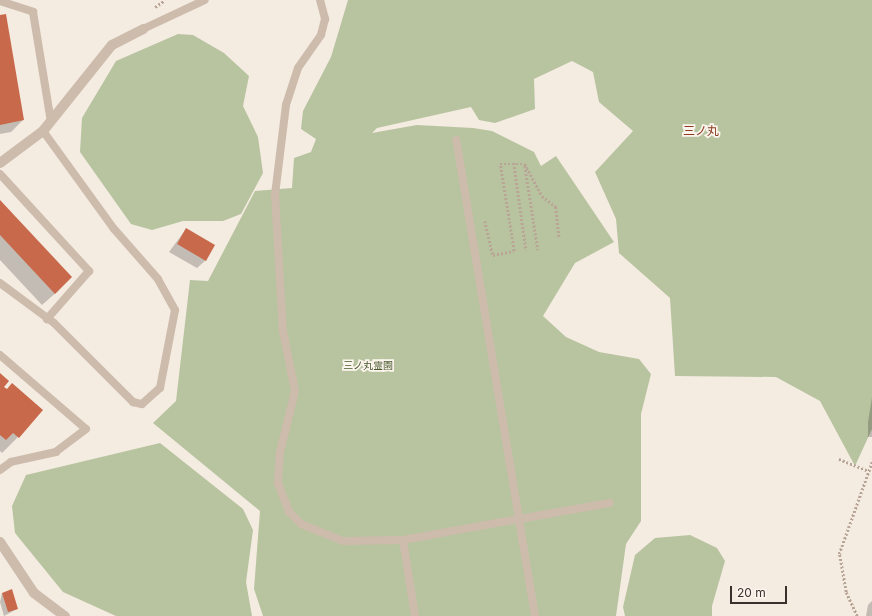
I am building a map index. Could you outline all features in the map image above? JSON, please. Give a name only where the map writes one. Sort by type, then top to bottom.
[{"type":"street","points":[[0,163],[43,131],[112,46],[143,29]]},
{"type":"street","points":[[0,542],[34,594],[65,616]]},
{"type":"lane","points":[[143,29],[205,0]]},
{"type":"lane","points":[[320,0],[325,19],[321,35],[291,85],[280,138],[275,194],[283,331],[295,391],[280,452],[278,483],[289,512],[311,529],[343,542],[403,540],[610,503]]},
{"type":"lane","points":[[0,1],[33,12],[51,122]]},
{"type":"lane","points":[[0,283],[47,319],[133,402],[142,404],[160,388],[176,310],[158,279],[114,229],[43,131]]},
{"type":"lane","points":[[456,140],[535,616]]},
{"type":"lane","points":[[0,174],[89,271],[47,319]]},
{"type":"lane","points":[[0,355],[86,430],[56,452],[12,462],[0,470]]},
{"type":"lane","points":[[403,540],[415,616]]},
{"type":"path","points":[[514,163],[526,250]]},
{"type":"path","points":[[484,219],[493,255],[514,251],[500,164],[525,164]]},
{"type":"path","points":[[525,164],[542,196],[556,207],[559,238]]},
{"type":"path","points":[[525,164],[538,250]]},
{"type":"path","points":[[839,459],[868,471]]},
{"type":"path","points":[[857,616],[846,592],[839,554],[872,462]]},
{"type":"green space","name":"三ノ丸霊園","points":[[348,0],[872,0],[872,429],[855,466],[820,401],[776,377],[675,376],[670,298],[619,253],[616,219],[595,172],[633,131],[599,102],[593,72],[572,61],[534,79],[535,109],[495,123],[479,120],[471,107],[377,128],[372,133],[417,125],[473,128],[492,131],[534,152],[541,166],[556,156],[614,242],[575,263],[543,316],[566,337],[599,352],[639,359],[651,374],[641,414],[641,521],[626,544],[616,616],[263,616],[254,589],[260,511],[153,423],[176,401],[190,280],[208,281],[255,191],[292,188],[294,158],[311,152],[316,139],[301,129],[303,111],[331,57]]},
{"type":"green space","points":[[178,34],[193,35],[224,53],[249,76],[243,106],[258,137],[263,173],[241,214],[223,221],[183,221],[152,230],[131,224],[80,152],[82,118],[116,61]]},
{"type":"green space","points":[[160,443],[243,509],[253,530],[246,582],[252,616],[116,616],[63,592],[15,533],[12,506],[26,475]]},
{"type":"green space","points":[[690,535],[717,548],[725,561],[712,606],[712,616],[625,616],[623,607],[635,555],[655,538]]},
{"type":"building","points":[[6,14],[24,120],[0,125],[0,15]]},
{"type":"building","points":[[0,200],[72,277],[55,294],[0,235]]},
{"type":"building","points":[[186,228],[215,245],[206,261],[177,244]]},
{"type":"building","points":[[0,373],[9,381],[4,387],[7,389],[12,383],[43,410],[19,438],[13,433],[6,440],[0,435]]},
{"type":"building","points":[[12,589],[18,609],[8,612],[2,593]]},
{"type":"district","name":"三ノ丸","points":[[701,131]]}]
